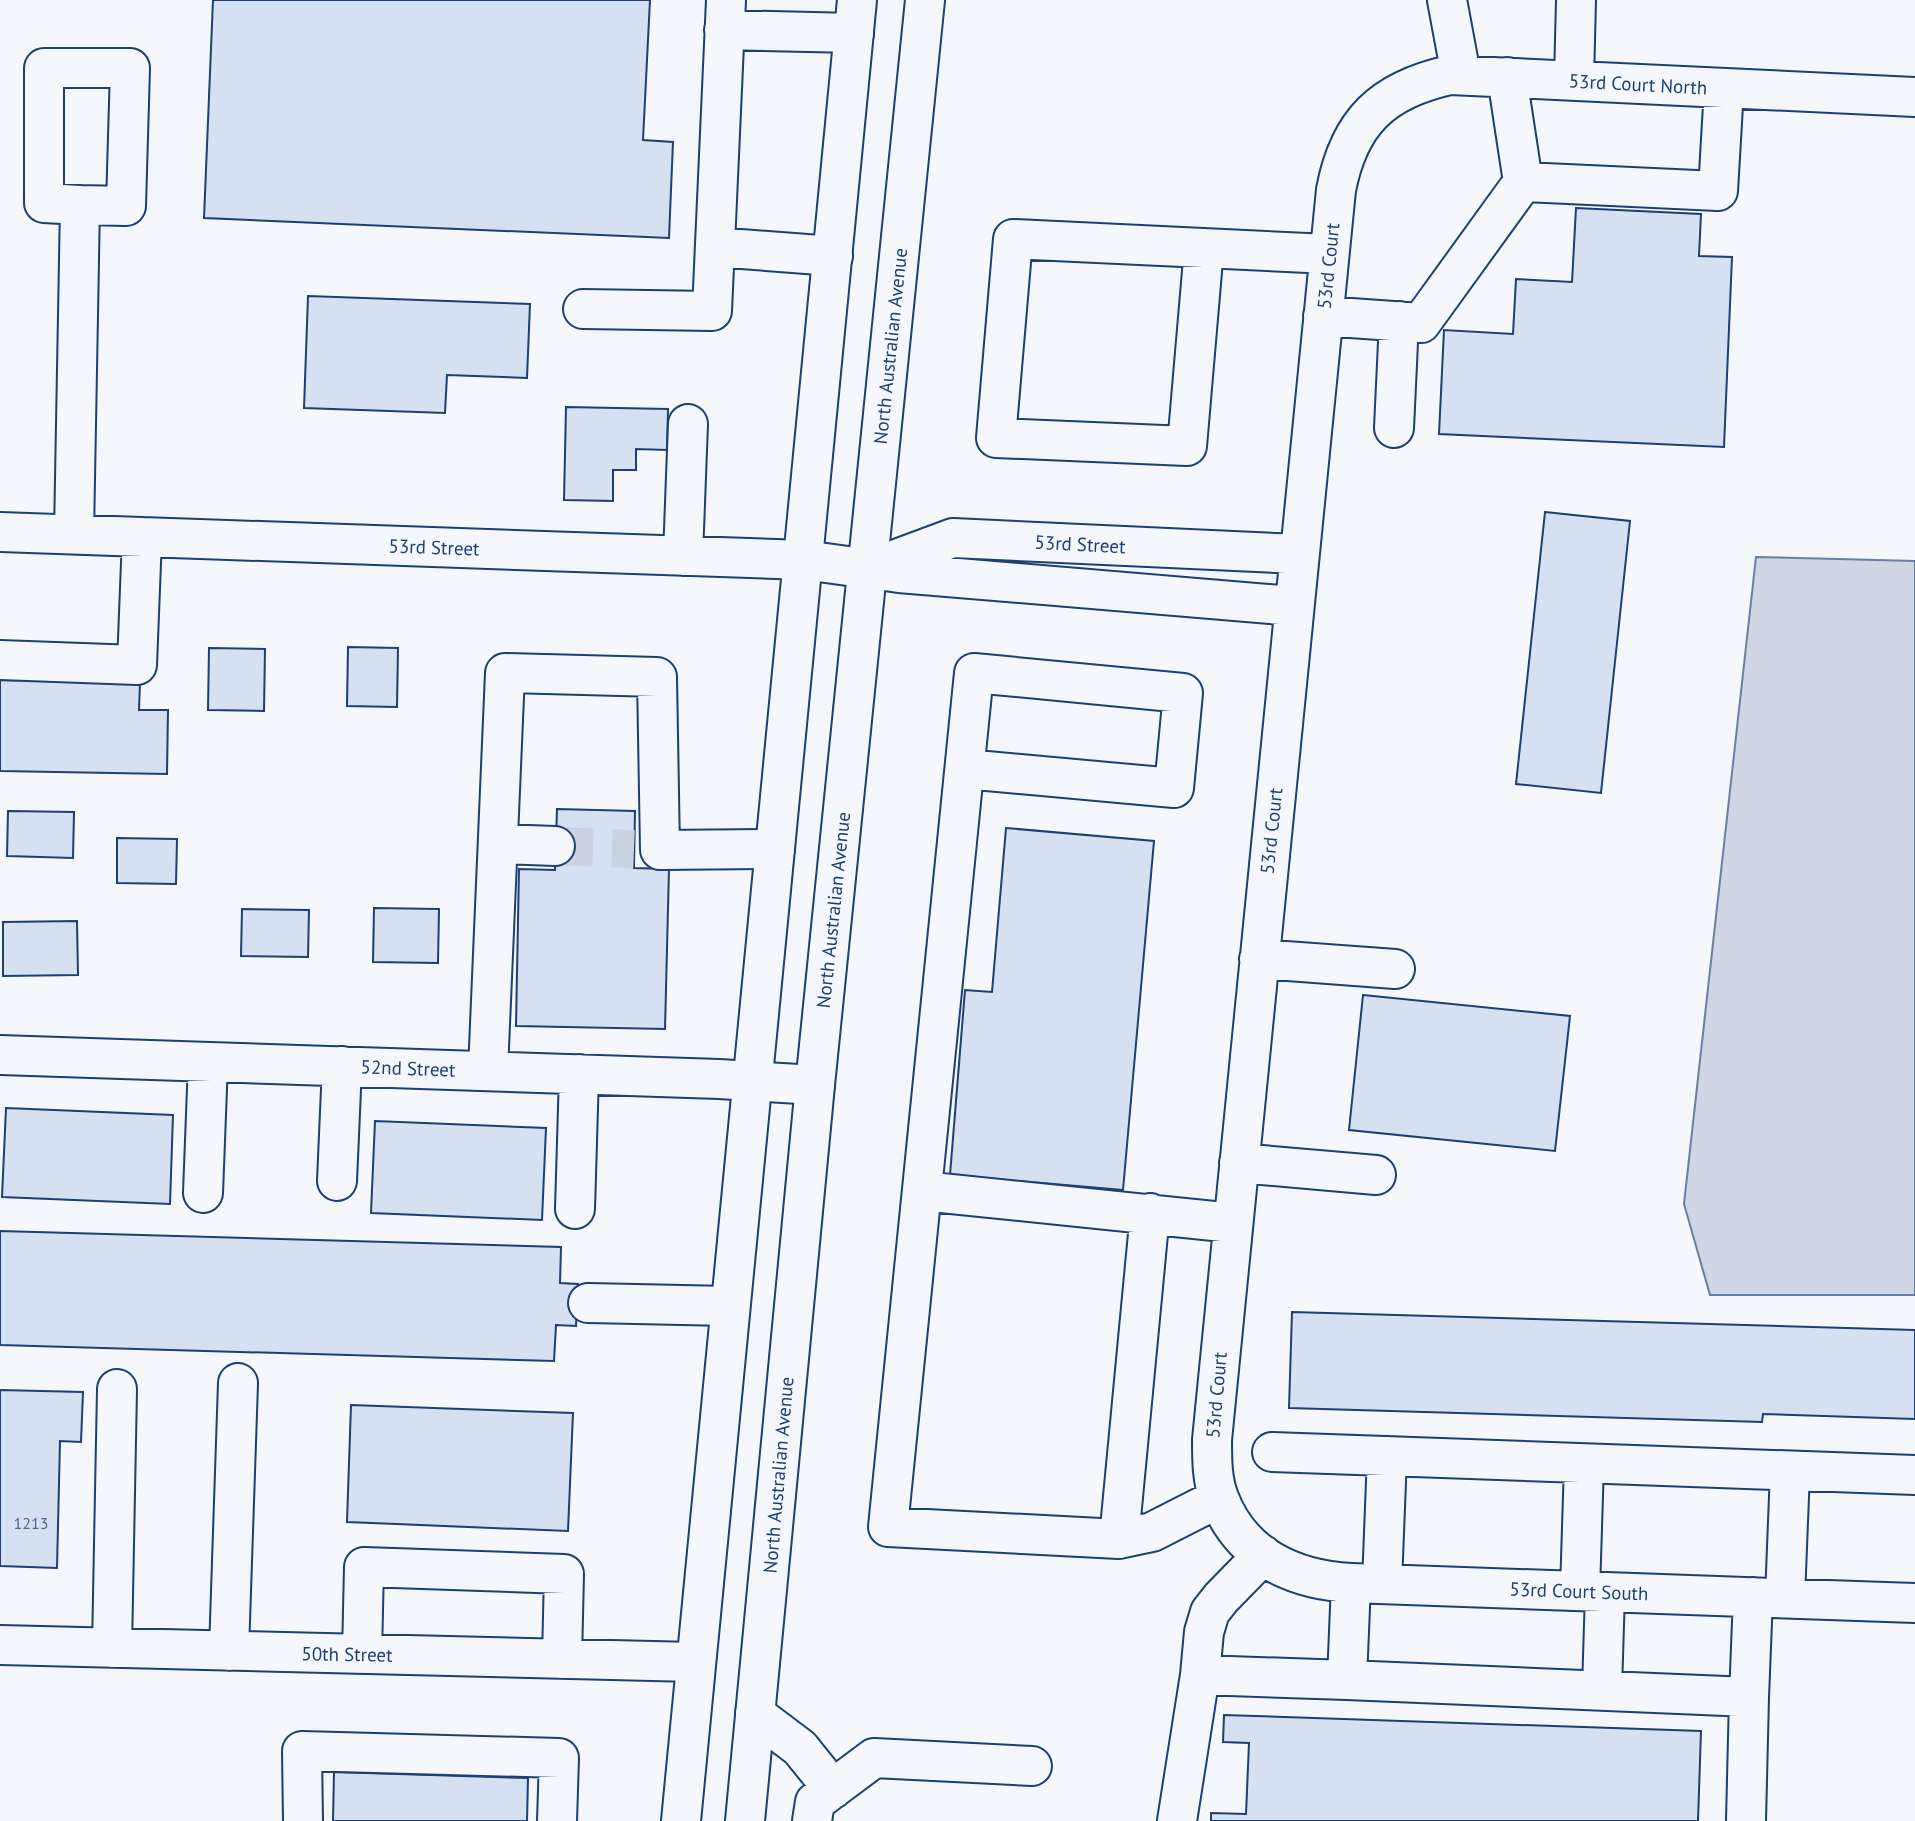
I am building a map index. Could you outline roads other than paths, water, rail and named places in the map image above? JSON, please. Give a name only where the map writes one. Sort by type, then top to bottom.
[{"type":"street","name":"North Australian Avenue","points":[[745,1821],[815,1084],[925,0]]},
{"type":"street","points":[[1447,0],[1461,75]]},
{"type":"street","points":[[1574,80],[1576,0]]},
{"type":"street","points":[[583,309],[712,312],[725,15],[856,16],[694,1662],[681,1821]]},
{"type":"street","name":"53rd Court North","points":[[1372,113],[1395,94],[1421,81],[1450,75],[1724,88],[1915,91]]},
{"type":"street","points":[[1323,316],[1421,323],[1523,181],[1507,77]]},
{"type":"street","points":[[1523,181],[1718,191],[1724,88]]},
{"type":"street","name":"53rd Court","points":[[1258,1551],[1233,1525],[1219,1498],[1212,1469],[1212,1440],[1336,190],[1341,163],[1353,136],[1372,113]]},
{"type":"street","points":[[74,534],[80,205]]},
{"type":"street","points":[[1203,248],[1186,446],[996,438],[1013,239],[1203,248],[1329,254]]},
{"type":"street","points":[[715,247],[833,256]]},
{"type":"street","points":[[1394,428],[1399,321]]},
{"type":"street","points":[[683,556],[688,424]]},
{"type":"street","name":"53rd Street","points":[[0,532],[804,560],[867,570],[1293,606]]},
{"type":"street","points":[[0,660],[137,665],[142,537]]},
{"type":"street","name":"53rd Street","points":[[867,570],[953,538],[1298,554]]},
{"type":"street","points":[[488,1071],[505,673],[657,677],[647,849],[775,849]]},
{"type":"street","points":[[965,769],[1174,788],[1183,693],[974,673],[888,1527],[1119,1539],[1152,1532],[1219,1498]]},
{"type":"street","points":[[498,844],[555,846]]},
{"type":"street","points":[[1259,959],[1395,969]]},
{"type":"street","name":"52nd Street","points":[[0,1055],[815,1084]]},
{"type":"street","points":[[203,1193],[208,1062]]},
{"type":"street","points":[[337,1181],[342,1066]]},
{"type":"street","points":[[575,1209],[579,1074]]},
{"type":"street","points":[[1239,1163],[1376,1175]]},
{"type":"street","points":[[922,1191],[1233,1223]]},
{"type":"street","points":[[1119,1539],[1150,1213]]},
{"type":"street","points":[[588,1303],[729,1306]]},
{"type":"street","points":[[229,1651],[238,1383]]},
{"type":"street","points":[[112,1648],[117,1389]]},
{"type":"street","points":[[1272,1452],[1915,1475]]},
{"type":"street","points":[[1347,1679],[1367,1584],[1387,1456]]},
{"type":"street","points":[[1584,1464],[1602,1690]]},
{"type":"street","points":[[1746,1821],[1749,1697],[1790,1471]]},
{"type":"street","points":[[1177,1821],[1200,1675],[1204,1632],[1210,1612],[1258,1551]]},
{"type":"street","name":"53rd Court South","points":[[1258,1551],[1275,1565],[1303,1577],[1367,1584],[1915,1603]]},
{"type":"street","points":[[362,1654],[364,1567],[564,1574],[562,1659]]},
{"type":"street","name":"50th Street","points":[[0,1645],[694,1662]]},
{"type":"street","points":[[1200,1675],[1749,1697]]},
{"type":"street","points":[[755,1714],[800,1748],[833,1789]]},
{"type":"street","points":[[303,1821],[302,1751],[559,1758],[556,1821]]},
{"type":"street","points":[[812,1821],[815,1802],[874,1758],[1032,1766]]},
{"type":"tunnel","points":[[555,846],[634,849]]}]
